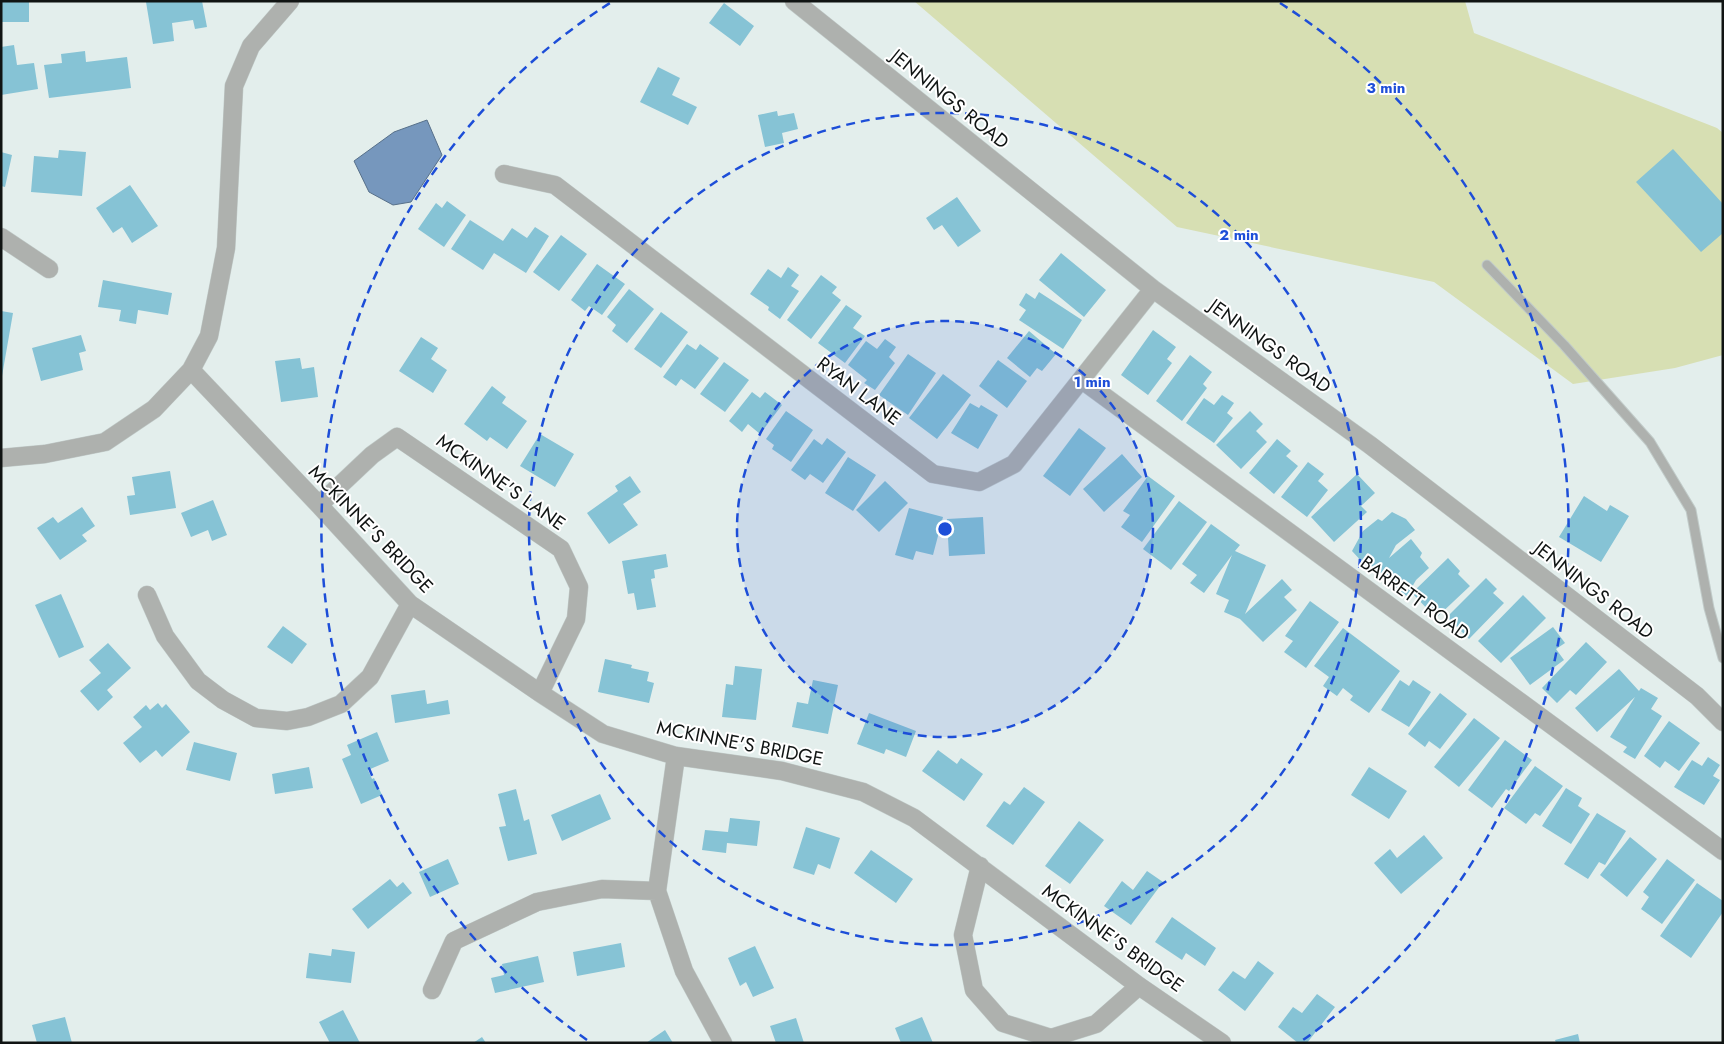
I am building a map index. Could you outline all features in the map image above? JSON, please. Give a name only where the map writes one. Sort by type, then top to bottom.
[{"type":"street","points":[[1,458],[45,454],[105,442],[154,409],[191,370],[209,336],[226,248],[234,86],[251,46],[290,1]]},
{"type":"street","name":"JENNINGS ROAD","points":[[794,1],[1153,289],[1370,445],[1697,696],[1723,722]]},
{"type":"street","name":"RYAN LANE","points":[[504,174],[555,185],[933,474],[979,482],[1014,464],[1153,289]]},
{"type":"street","points":[[1,237],[49,268]]},
{"type":"street","name":"MCKINNE'S BRIDGE","points":[[191,370],[319,504],[410,604],[540,693],[603,734],[676,756],[782,771],[863,792],[914,818],[1139,986],[1222,1043]]},
{"type":"street","name":"BARRETT ROAD","points":[[1082,380],[1723,851]]},
{"type":"street","name":"MCKINNE'S LANE","points":[[319,504],[372,455],[397,437],[561,549],[579,587],[576,619],[540,693]]},
{"type":"street","points":[[147,595],[165,636],[198,682],[223,700],[256,718],[287,720],[308,717],[340,704],[370,677],[410,604]]},
{"type":"street","points":[[676,756],[657,891],[684,971],[724,1043]]},
{"type":"street","points":[[980,866],[963,935],[974,990],[1003,1023],[1051,1038],[1096,1024],[1139,986]]},
{"type":"street","points":[[432,990],[454,940],[537,902],[602,889],[657,891]]},
{"type":"lane","points":[[1487,265],[1564,345],[1655,450],[1691,510],[1709,608],[1723,658]]},
{"type":"green space","points":[[914,1],[1465,1],[1474,33],[1717,128],[1723,133],[1723,355],[1675,368],[1573,384],[1434,282],[1177,227]]},
{"type":"water","points":[[427,120],[442,155],[411,202],[393,205],[369,192],[354,161],[394,132]]},
{"type":"building","points":[[1,1],[29,1],[29,22],[1,22]]},
{"type":"building","points":[[202,1],[207,27],[195,29],[193,20],[172,23],[174,41],[153,44],[146,2]]},
{"type":"building","points":[[724,3],[754,26],[740,46],[709,23]]},
{"type":"building","points":[[14,45],[17,65],[34,63],[38,89],[1,95],[1,47]]},
{"type":"building","points":[[85,51],[86,62],[127,57],[131,88],[49,98],[44,65],[62,63],[61,54]]},
{"type":"building","points":[[658,67],[680,78],[672,95],[697,107],[688,125],[640,102]]},
{"type":"building","points":[[777,111],[778,116],[794,113],[798,129],[782,133],[784,143],[765,147],[758,115]]},
{"type":"building","points":[[1673,149],[1723,204],[1723,233],[1701,252],[1636,182]]},
{"type":"building","points":[[59,150],[86,152],[82,196],[31,192],[34,156],[58,158]]},
{"type":"building","points":[[1,152],[12,155],[5,187],[1,186]]},
{"type":"building","points":[[130,185],[158,226],[132,243],[122,227],[113,233],[96,208]]},
{"type":"building","points":[[957,197],[981,231],[958,247],[942,225],[934,230],[926,218]]},
{"type":"building","points":[[447,201],[466,215],[444,247],[418,229],[436,203],[442,208]]},
{"type":"building","points":[[470,220],[503,241],[512,228],[527,238],[535,227],[549,236],[526,273],[494,253],[483,270],[451,249]]},
{"type":"building","points":[[561,235],[587,254],[559,291],[533,272]]},
{"type":"building","points":[[1061,253],[1106,290],[1084,317],[1039,280]]},
{"type":"building","points":[[597,264],[625,284],[602,315],[589,306],[585,311],[571,300]]},
{"type":"building","points":[[788,267],[799,275],[791,286],[799,291],[780,319],[768,310],[769,307],[750,294],[768,269],[781,278]]},
{"type":"building","points":[[821,275],[837,287],[832,293],[841,300],[811,339],[787,320]]},
{"type":"building","points":[[103,280],[172,293],[168,315],[138,310],[136,324],[119,321],[121,310],[98,307]]},
{"type":"building","points":[[629,289],[654,309],[627,343],[612,331],[616,325],[607,317]]},
{"type":"building","points":[[1039,292],[1082,320],[1063,349],[1019,320],[1026,310],[1019,305],[1026,293],[1035,299]]},
{"type":"building","points":[[846,305],[862,316],[853,328],[865,336],[845,363],[818,343]]},
{"type":"building","points":[[1,311],[13,313],[2,376],[1,376]]},
{"type":"building","points":[[661,312],[688,332],[661,368],[634,349]]},
{"type":"building","points":[[1153,330],[1176,347],[1167,359],[1172,363],[1148,395],[1121,375]]},
{"type":"building","points":[[1029,331],[1056,354],[1042,371],[1037,368],[1030,377],[1007,358]]},
{"type":"building","points":[[81,335],[86,351],[79,353],[83,370],[41,381],[32,348]]},
{"type":"building","points":[[421,337],[438,348],[431,359],[447,370],[433,393],[399,371]]},
{"type":"building","points":[[885,339],[896,347],[889,357],[895,363],[875,390],[864,383],[867,380],[848,365],[866,341],[877,349]]},
{"type":"building","points":[[687,344],[696,350],[700,344],[719,358],[695,389],[681,379],[676,386],[663,377]]},
{"type":"building","points":[[908,354],[936,373],[908,415],[879,395]]},
{"type":"building","points":[[1190,355],[1212,372],[1203,384],[1207,388],[1182,421],[1156,401]]},
{"type":"building","points":[[300,358],[302,369],[314,367],[318,397],[281,402],[275,361]]},
{"type":"building","points":[[998,360],[1027,381],[1007,408],[979,386]]},
{"type":"building","points":[[724,362],[749,380],[725,412],[700,394]]},
{"type":"building","points":[[943,374],[971,395],[937,439],[909,418]]},
{"type":"building","points":[[492,386],[506,397],[502,403],[527,421],[507,449],[490,437],[487,441],[464,424]]},
{"type":"building","points":[[752,392],[760,398],[765,392],[782,405],[760,434],[748,424],[742,432],[729,421]]},
{"type":"building","points":[[1222,395],[1234,403],[1227,413],[1233,418],[1214,443],[1186,423],[1204,398],[1214,405]]},
{"type":"building","points":[[970,403],[979,408],[981,405],[998,415],[978,449],[951,433]]},
{"type":"building","points":[[786,411],[813,430],[791,462],[772,449],[774,445],[766,439]]},
{"type":"building","points":[[1250,411],[1263,424],[1256,431],[1267,442],[1241,469],[1216,445]]},
{"type":"building","points":[[1079,428],[1106,448],[1070,496],[1043,476]]},
{"type":"building","points":[[540,434],[574,454],[555,487],[520,466]]},
{"type":"building","points":[[827,438],[846,452],[823,483],[810,474],[805,480],[791,470],[814,439],[822,445]]},
{"type":"building","points":[[1277,439],[1291,451],[1286,456],[1298,466],[1274,494],[1249,473]]},
{"type":"building","points":[[1122,454],[1142,477],[1104,512],[1083,489]]},
{"type":"building","points":[[848,457],[876,475],[853,511],[825,493]]},
{"type":"building","points":[[1308,462],[1324,474],[1318,481],[1328,490],[1307,517],[1281,497]]},
{"type":"building","points":[[170,471],[176,508],[130,515],[127,496],[135,495],[132,477]]},
{"type":"building","points":[[1357,474],[1375,493],[1361,506],[1367,512],[1334,542],[1311,517]]},
{"type":"building","points":[[630,476],[641,492],[623,504],[638,525],[609,544],[587,513],[618,491],[615,486]]},
{"type":"building","points":[[1148,476],[1175,496],[1142,542],[1121,527],[1130,515],[1123,511]]},
{"type":"building","points":[[885,481],[908,503],[879,532],[856,510]]},
{"type":"building","points":[[1584,496],[1607,511],[1610,505],[1629,516],[1601,562],[1559,537]]},
{"type":"building","points":[[213,500],[227,535],[212,541],[208,530],[191,537],[181,513]]},
{"type":"building","points":[[1179,501],[1207,522],[1171,570],[1143,549]]},
{"type":"building","points":[[82,507],[95,526],[82,535],[87,541],[60,560],[37,528],[53,517],[58,523]]},
{"type":"building","points":[[909,508],[943,517],[933,555],[916,551],[913,560],[895,555]]},
{"type":"building","points":[[1392,512],[1406,519],[1415,530],[1396,545],[1389,558],[1411,539],[1422,553],[1420,557],[1429,568],[1416,580],[1407,596],[1398,591],[1386,576],[1364,564],[1352,551],[1363,531],[1378,519],[1382,521]]},
{"type":"building","points":[[983,517],[985,554],[949,556],[947,519]]},
{"type":"building","points":[[1211,524],[1240,545],[1235,551],[1266,565],[1245,614],[1282,579],[1292,590],[1284,597],[1297,610],[1263,642],[1240,619],[1224,612],[1229,600],[1216,594],[1232,555],[1204,593],[1190,583],[1197,575],[1182,564]]},
{"type":"building","points":[[666,554],[668,567],[654,570],[655,578],[651,579],[656,607],[637,610],[634,593],[628,594],[622,561]]},
{"type":"building","points":[[1448,558],[1460,571],[1458,574],[1470,586],[1436,618],[1412,593]]},
{"type":"building","points":[[1486,578],[1497,589],[1493,593],[1504,603],[1469,639],[1447,617]]},
{"type":"building","points":[[61,594],[84,647],[59,658],[35,605]]},
{"type":"building","points":[[1523,595],[1546,618],[1501,663],[1478,641]]},
{"type":"building","points":[[1310,601],[1339,622],[1306,668],[1284,652],[1293,641],[1285,636]]},
{"type":"building","points":[[283,626],[307,644],[292,664],[267,647]]},
{"type":"building","points":[[1553,627],[1565,643],[1556,649],[1564,660],[1530,685],[1510,658]]},
{"type":"building","points":[[1343,628],[1400,671],[1369,713],[1350,700],[1353,696],[1343,688],[1337,696],[1323,686],[1329,677],[1314,666]]},
{"type":"building","points":[[1586,642],[1607,662],[1576,695],[1570,690],[1557,703],[1542,688]]},
{"type":"building","points":[[108,643],[131,668],[107,690],[113,697],[98,711],[80,691],[101,673],[89,660]]},
{"type":"building","points":[[605,659],[632,665],[631,668],[649,672],[647,681],[654,683],[649,703],[598,692]]},
{"type":"building","points":[[735,666],[762,669],[756,720],[722,717],[726,684],[733,685]]},
{"type":"building","points":[[1619,669],[1639,691],[1641,688],[1658,698],[1651,709],[1662,716],[1635,759],[1623,752],[1627,747],[1610,737],[1635,697],[1597,732],[1575,708]]},
{"type":"building","points":[[813,680],[838,685],[828,734],[792,727],[797,702],[808,704]]},
{"type":"building","points":[[1400,680],[1409,686],[1413,680],[1431,692],[1409,727],[1381,710]]},
{"type":"building","points":[[425,690],[427,704],[448,700],[450,714],[395,723],[391,695]]},
{"type":"building","points":[[1440,693],[1467,714],[1440,749],[1429,741],[1425,747],[1408,734]]},
{"type":"building","points":[[158,703],[162,708],[166,704],[190,732],[162,757],[156,750],[140,763],[123,743],[142,727],[133,717],[146,705],[150,710]]},
{"type":"building","points":[[869,713],[916,731],[906,757],[886,749],[884,754],[857,744]]},
{"type":"building","points":[[1474,718],[1500,738],[1459,787],[1434,767]]},
{"type":"building","points":[[1669,721],[1700,743],[1679,771],[1665,761],[1660,768],[1644,756]]},
{"type":"building","points":[[377,732],[389,761],[368,770],[382,795],[361,804],[342,759],[351,755],[347,745]]},
{"type":"building","points":[[1505,740],[1532,760],[1509,791],[1506,789],[1492,808],[1468,790]]},
{"type":"building","points":[[194,742],[237,753],[230,781],[186,770]]},
{"type":"building","points":[[938,750],[957,764],[961,758],[983,774],[964,801],[922,771]]},
{"type":"building","points":[[1708,757],[1720,765],[1713,776],[1720,780],[1704,805],[1674,787],[1692,760],[1702,766]]},
{"type":"building","points":[[1535,766],[1563,786],[1540,816],[1535,813],[1526,824],[1504,808]]},
{"type":"building","points":[[309,767],[313,788],[275,794],[272,774]]},
{"type":"building","points":[[1369,767],[1407,791],[1389,819],[1351,795]]},
{"type":"building","points":[[1024,787],[1045,802],[1013,845],[986,826],[1004,801],[1010,805]]},
{"type":"building","points":[[1566,788],[1582,798],[1578,806],[1590,814],[1571,844],[1542,826]]},
{"type":"building","points":[[516,789],[524,821],[529,819],[537,854],[508,861],[499,827],[506,826],[498,794]]},
{"type":"building","points":[[600,794],[611,819],[562,841],[551,815]]},
{"type":"building","points":[[1597,813],[1626,831],[1605,865],[1599,862],[1588,879],[1564,864]]},
{"type":"building","points":[[730,818],[760,821],[757,846],[727,843],[726,853],[702,850],[705,830],[728,832]]},
{"type":"building","points":[[1079,821],[1104,840],[1070,884],[1045,866]]},
{"type":"building","points":[[806,827],[840,838],[830,869],[818,864],[814,875],[793,868]]},
{"type":"building","points":[[1424,835],[1443,858],[1401,894],[1374,863],[1390,849],[1397,858]]},
{"type":"building","points":[[1630,837],[1657,859],[1627,897],[1600,875]]},
{"type":"building","points":[[871,850],[913,879],[896,903],[854,873]]},
{"type":"building","points":[[448,859],[459,884],[430,897],[419,872]]},
{"type":"building","points":[[1667,859],[1695,880],[1662,924],[1641,909],[1649,897],[1643,892]]},
{"type":"building","points":[[1147,871],[1163,882],[1131,925],[1104,906],[1122,881],[1133,890]]},
{"type":"building","points":[[390,879],[397,887],[403,882],[412,893],[368,929],[352,909]]},
{"type":"building","points":[[1697,883],[1723,901],[1723,912],[1691,958],[1660,936]]},
{"type":"building","points":[[1172,917],[1216,948],[1205,966],[1186,953],[1182,960],[1155,942]]},
{"type":"building","points":[[621,943],[625,967],[577,976],[573,952]]},
{"type":"building","points":[[755,946],[774,988],[753,997],[746,982],[740,986],[728,958]]},
{"type":"building","points":[[332,949],[355,952],[351,983],[306,978],[309,953],[331,956]]},
{"type":"building","points":[[538,956],[544,982],[495,993],[491,978],[504,975],[502,964]]},
{"type":"building","points":[[1258,961],[1274,973],[1245,1011],[1218,990],[1233,971],[1245,979]]},
{"type":"building","points":[[1317,994],[1335,1007],[1307,1043],[1298,1043],[1278,1027],[1293,1007],[1302,1013]]},
{"type":"building","points":[[343,1010],[360,1043],[330,1043],[319,1022]]},
{"type":"building","points":[[65,1017],[72,1043],[37,1043],[32,1025]]},
{"type":"building","points":[[922,1017],[933,1043],[901,1043],[895,1028]]},
{"type":"building","points":[[796,1018],[804,1043],[776,1043],[770,1026]]},
{"type":"building","points":[[665,1030],[673,1043],[646,1043]]},
{"type":"building","points":[[1578,1034],[1580,1043],[1556,1043],[1555,1040]]},
{"type":"building","points":[[482,1037],[486,1043],[473,1043]]}]
